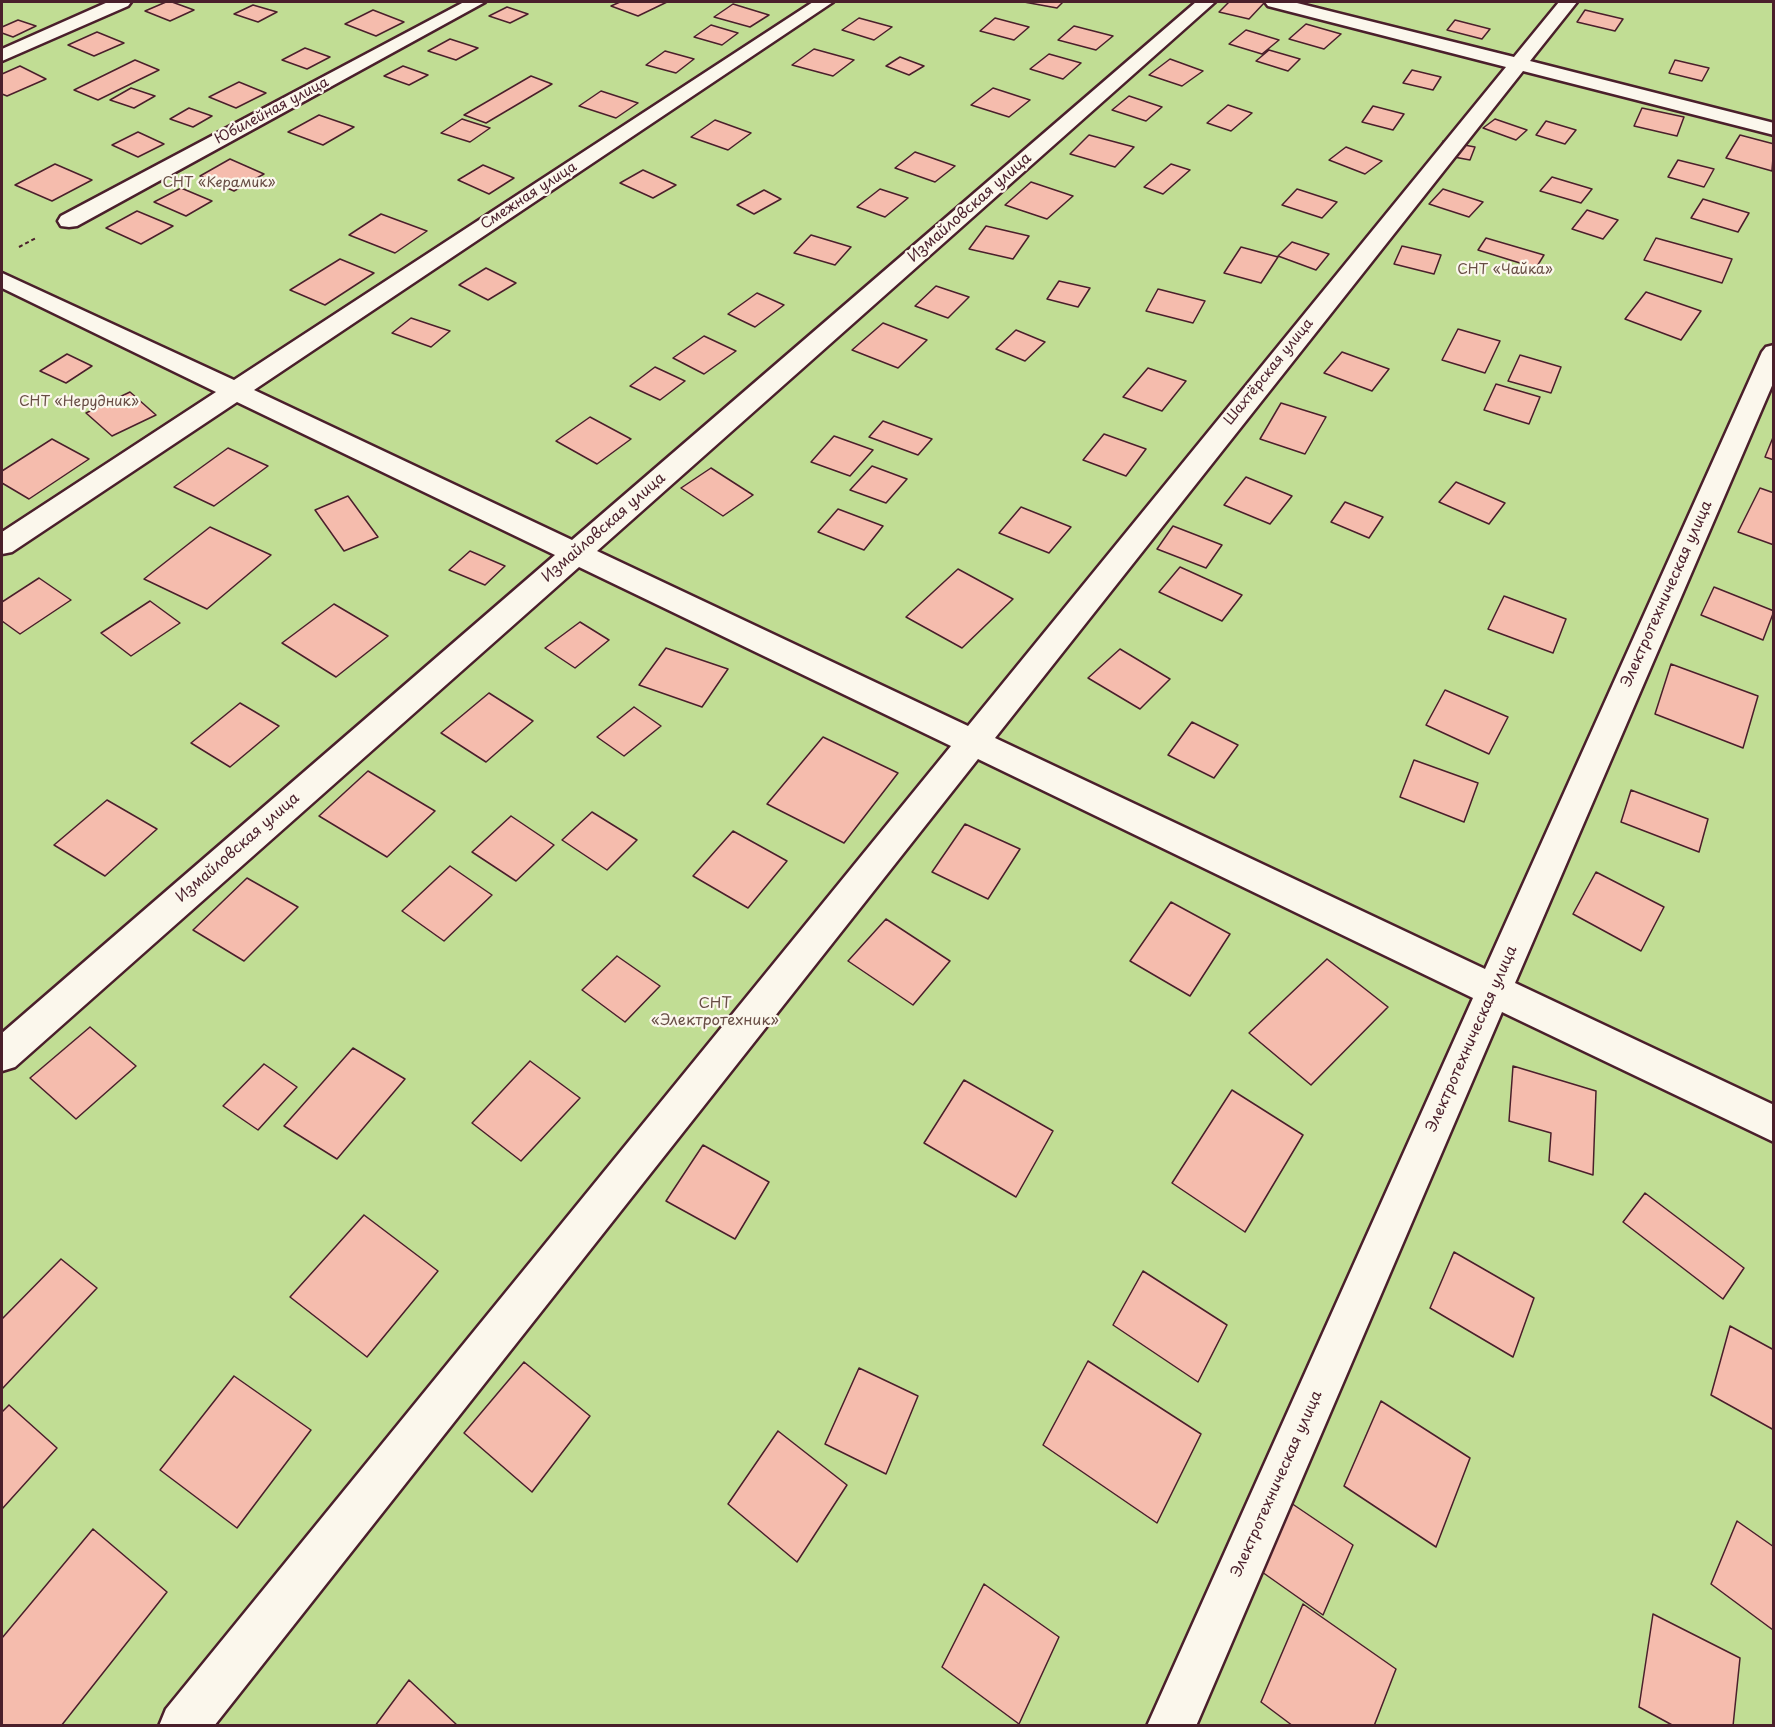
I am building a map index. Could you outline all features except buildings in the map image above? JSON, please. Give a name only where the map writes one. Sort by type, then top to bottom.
[{"type":"street","points":[[2,56],[122,2]]},
{"type":"street","name":"Юбилейная улица","points":[[69,221],[476,2]]},
{"type":"street","name":"Смежная улица","points":[[2,545],[824,2]]},
{"type":"street","name":"Измайловская улица","points":[[2,1054],[1206,2]]},
{"type":"street","points":[[1274,2],[1773,129]]},
{"type":"street","name":"Шахтёрская улица","points":[[183,1725],[1568,2]]},
{"type":"street","points":[[2,280],[1773,1124]]},
{"type":"street","name":"Электротехническая улица","points":[[1171,1725],[1773,352]]},
{"type":"green space","name":"СНТ «Электротехник»","points":[[2,2],[1773,2],[1773,1725],[2,1726]]},
{"type":"park label","name":"СНТ «Керамик»","points":[[219,183]]},
{"type":"park label","name":"СНТ «Чайка»","points":[[1505,270]]},
{"type":"park label","name":"СНТ «Нерудник»","points":[[79,402]]}]
